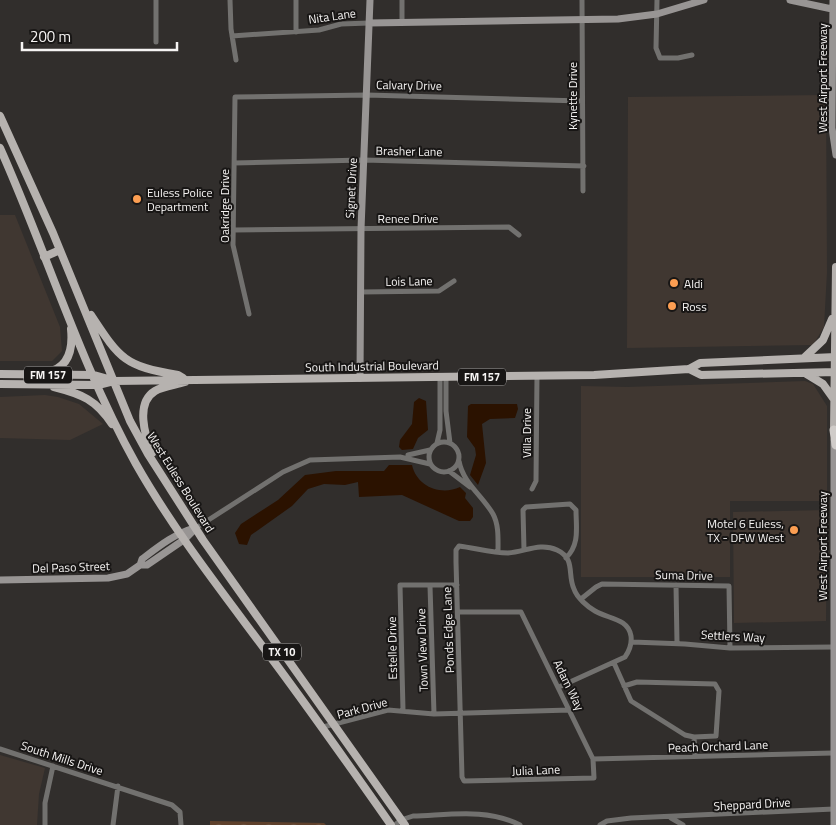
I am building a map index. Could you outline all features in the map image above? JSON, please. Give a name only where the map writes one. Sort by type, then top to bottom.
[{"type":"highway","points":[[834,430],[836,445]]},
{"type":"main road","name":"West Euless Boulevard","points":[[0,116],[82,301],[130,421],[159,471],[196,528],[401,823]]},
{"type":"main road","name":"TX 10","points":[[0,148],[71,322],[127,448],[182,536],[323,728],[391,825]]},
{"type":"main road","points":[[12,176],[20,175],[30,183]]},
{"type":"main road","points":[[44,257],[60,250]]},
{"type":"main road","name":"West Airport Freeway","points":[[834,430],[836,267]]},
{"type":"main road","points":[[82,301],[121,357],[140,368],[178,375],[184,380]]},
{"type":"main road","points":[[804,357],[823,340],[835,311]]},
{"type":"main road","points":[[33,375],[54,371],[64,365],[71,350],[71,322]]},
{"type":"main road","name":"South Industrial Boulevard","points":[[0,384],[98,385],[114,381],[195,379],[537,375],[689,369],[700,363],[835,357]]},
{"type":"main road","name":"South Industrial Boulevard","points":[[689,369],[701,375],[835,372]]},
{"type":"main road","points":[[803,372],[823,384],[835,398]]},
{"type":"main road","name":"South Industrial Boulevard","points":[[0,374],[94,375],[114,381]]},
{"type":"main road","points":[[159,471],[144,429],[144,409],[147,400],[155,391],[195,379]]},
{"type":"main road","points":[[38,383],[84,396],[98,405],[127,448]]},
{"type":"street","points":[[156,0],[156,42]]},
{"type":"street","points":[[230,0],[232,36],[236,60]]},
{"type":"street","points":[[296,0],[296,32]]},
{"type":"street","name":"Signet Drive","points":[[360,378],[361,229],[370,0]]},
{"type":"street","points":[[402,0],[402,22]]},
{"type":"street","name":"Kynette Drive","points":[[582,0],[583,192]]},
{"type":"street","points":[[657,0],[656,48],[660,58],[678,58],[692,55]]},
{"type":"street","name":"Nita Lane","points":[[232,36],[319,30],[341,24],[618,19],[657,14],[704,0]]},
{"type":"street","points":[[790,0],[832,9]]},
{"type":"street","name":"West Airport Freeway","points":[[832,0],[832,128],[836,155]]},
{"type":"street","name":"Calvary Drive","points":[[235,97],[367,95],[582,101]]},
{"type":"street","name":"Oakridge Drive","points":[[235,97],[233,245],[249,314]]},
{"type":"street","name":"Brasher Lane","points":[[234,163],[364,160],[584,166]]},
{"type":"street","name":"Renee Drive","points":[[234,230],[509,227],[519,235]]},
{"type":"street","name":"Lois Lane","points":[[361,292],[439,291],[454,281]]},
{"type":"street","name":"Villa Drive","points":[[532,490],[536,481],[537,375]]},
{"type":"street","points":[[443,377],[450,443]]},
{"type":"street","points":[[400,457],[430,450],[437,443],[440,430],[443,377]]},
{"type":"street","name":"West Airport Freeway","points":[[834,430],[834,825]]},
{"type":"street","points":[[437,443],[450,443],[457,448],[463,474],[493,514],[498,526],[498,552],[548,547],[559,551],[572,567],[574,590],[581,599],[595,611],[626,624],[630,630],[632,642],[630,651],[625,657],[559,687]]},
{"type":"street","points":[[430,450],[430,464]]},
{"type":"street","points":[[400,457],[430,464],[436,470],[449,471],[474,491]]},
{"type":"street","name":"Del Paso Street","points":[[0,580],[108,578],[127,574],[140,565],[142,559],[196,528],[296,465],[321,458],[400,457]]},
{"type":"street","points":[[449,471],[459,461]]},
{"type":"street","points":[[524,550],[523,510],[526,507],[572,505],[576,510],[577,540],[572,552],[566,558]]},
{"type":"street","name":"Ponds Edge Lane","points":[[462,777],[456,550],[459,546],[498,552]]},
{"type":"street","name":"Suma Drive","points":[[581,599],[602,584],[730,586],[730,648]]},
{"type":"street","name":"Estelle Drive","points":[[403,710],[400,585],[430,586]]},
{"type":"street","points":[[430,586],[457,585]]},
{"type":"street","points":[[676,585],[677,643]]},
{"type":"street","name":"Town View Drive","points":[[430,586],[434,714]]},
{"type":"street","name":"Adam Way","points":[[458,612],[521,612],[593,759]]},
{"type":"street","name":"Settlers Way","points":[[632,642],[677,643],[730,648],[833,647]]},
{"type":"street","points":[[614,663],[624,686],[631,701],[685,735],[694,737],[716,736],[719,723],[719,691],[716,684],[637,682],[624,686]]},
{"type":"street","name":"Park Drive","points":[[323,728],[381,712],[403,710],[409,714],[570,710]]},
{"type":"street","points":[[694,737],[695,756]]},
{"type":"street","name":"South Mills Drive","points":[[0,749],[172,805],[180,813],[181,825]]},
{"type":"street","name":"Peach Orchard Lane","points":[[593,759],[833,752]]},
{"type":"street","name":"Julia Lane","points":[[462,777],[464,781],[470,782],[594,778],[593,759]]},
{"type":"street","points":[[45,825],[45,802],[53,766]]},
{"type":"street","points":[[113,825],[118,786]]},
{"type":"street","name":"Sheppard Drive","points":[[600,825],[614,820],[834,809]]},
{"type":"street","points":[[401,823],[413,816],[487,814],[499,816],[520,825]]},
{"type":"street","points":[[670,818],[683,825]]},
{"type":"shaded area","points":[[826,95],[827,272],[824,327],[813,345],[627,348],[628,97]]},
{"type":"shaded area","points":[[0,215],[15,215],[60,327],[62,351],[52,361],[0,361]]},
{"type":"shaded area","points":[[805,381],[813,384],[827,406],[827,501],[730,501],[730,577],[581,577],[581,386],[627,387]]},
{"type":"shaded area","points":[[45,395],[79,404],[103,424],[70,440],[0,438],[0,397]]},
{"type":"shaded area","points":[[419,398],[426,401],[428,430],[418,438],[413,449],[402,450],[399,447],[400,440],[412,424],[414,402]]},
{"type":"shaded area","points":[[471,404],[517,404],[518,409],[515,418],[490,419],[482,424],[486,463],[478,485],[470,475],[476,455],[475,448],[467,437],[468,406]]},
{"type":"shaded area","points":[[389,465],[412,465],[419,479],[431,488],[453,490],[460,487],[466,493],[465,498],[473,508],[473,517],[470,521],[459,521],[402,495],[359,497],[358,482],[345,485],[324,484],[308,489],[292,506],[251,535],[247,545],[239,544],[235,533],[241,524],[278,500],[305,475],[336,471],[384,471]]},
{"type":"shaded area","points":[[827,510],[826,621],[734,623],[733,512]]},
{"type":"shaded area","points":[[0,755],[45,768],[39,794],[37,825],[0,825]]},
{"type":"green space","points":[[210,821],[324,823],[326,825],[210,825]]},
{"type":"place","name":"Euless Police Department","points":[[137,199]]},
{"type":"place","name":"Aldi","points":[[674,283]]},
{"type":"place","name":"Ross","points":[[672,306]]},
{"type":"place","name":"Motel 6 Euless, TX - DFW West","points":[[794,530]]}]
